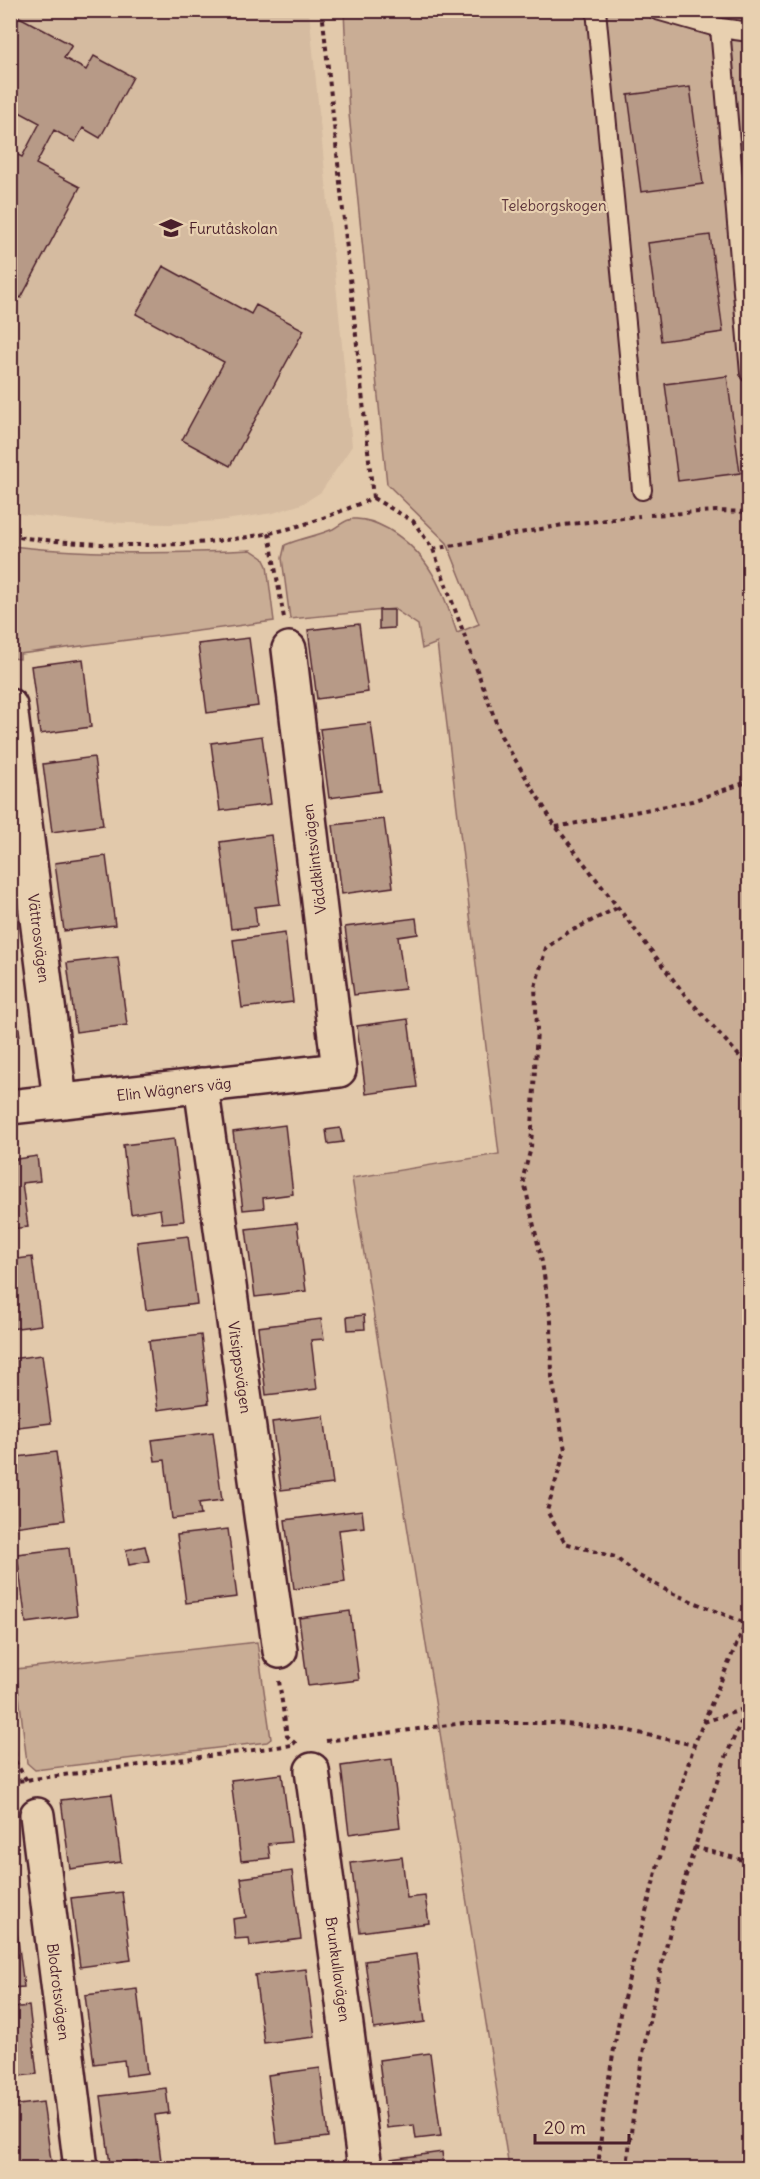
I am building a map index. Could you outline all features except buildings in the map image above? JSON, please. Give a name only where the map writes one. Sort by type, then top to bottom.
[{"type":"street","name":"Väddklintsvägen","points":[[289,649],[339,1070]]},
{"type":"street","name":"Vättrosvägen","points":[[10,706],[60,1100]]},
{"type":"street","name":"Elin Wägners väg","points":[[10,1107],[339,1070]]},
{"type":"street","name":"Vitsippsvägen","points":[[201,1084],[280,1652]]},
{"type":"street","name":"Brunkullavägen","points":[[308,1750],[365,2169]]},
{"type":"street","name":"Blodrotsvägen","points":[[37,1815],[81,2169]]},
{"type":"lane","points":[[596,10],[642,490]]},
{"type":"lane","points":[[657,10],[720,28],[750,32]]},
{"type":"lane","points":[[720,28],[750,373]]},
{"type":"path","points":[[322,10],[373,498]]},
{"type":"path","points":[[10,537],[66,543],[186,544],[269,533],[310,523],[373,498]]},
{"type":"path","points":[[373,498],[413,521],[433,549],[501,736],[556,827],[685,995],[750,1068]]},
{"type":"path","points":[[433,549],[563,525],[622,518],[717,511],[750,512]]},
{"type":"path","points":[[269,533],[289,649]]},
{"type":"path","points":[[556,827],[692,801],[750,781]]},
{"type":"path","points":[[617,908],[567,933],[546,948],[535,987],[537,1028],[531,1148],[523,1177],[542,1262],[551,1321],[552,1378],[565,1450],[547,1511],[565,1543],[615,1557],[639,1576],[674,1594],[745,1623]]},
{"type":"path","points":[[598,2169],[604,2107],[620,2014],[658,1864],[694,1745],[750,1612]]},
{"type":"path","points":[[280,1652],[276,1662],[287,1736],[308,1750]]},
{"type":"path","points":[[704,1722],[749,1706]]},
{"type":"path","points":[[627,2169],[633,2110],[648,2019],[686,1871],[720,1775],[749,1706]]},
{"type":"path","points":[[10,1716],[16,1763],[34,1796],[37,1815]]},
{"type":"path","points":[[10,1782],[308,1750],[464,1723],[556,1723],[625,1730],[694,1745]]},
{"type":"path","points":[[694,1847],[750,1862]]},
{"type":"shaded area","name":"Furutåskolan","points":[[11,11],[309,11],[352,446],[321,492],[302,504],[273,513],[218,521],[170,524],[90,522],[11,513]]},
{"type":"green space","name":"Teleborgskogen","points":[[344,11],[749,11],[749,2168],[509,2168],[352,1178],[499,1154],[437,643],[422,649],[418,625],[394,609],[290,619],[282,558],[285,545],[333,529],[350,519],[371,521],[402,539],[424,561],[440,587],[457,633],[479,624],[447,543],[387,484],[349,114]]},
{"type":"green space","points":[[11,546],[130,553],[251,550],[263,558],[267,566],[274,621],[20,654],[20,659],[11,658]]},
{"type":"green space","points":[[257,1642],[271,1739],[267,1742],[35,1770],[27,1763],[16,1669]]},
{"type":"place","name":"Furutåskolan","points":[[171,228]]}]
